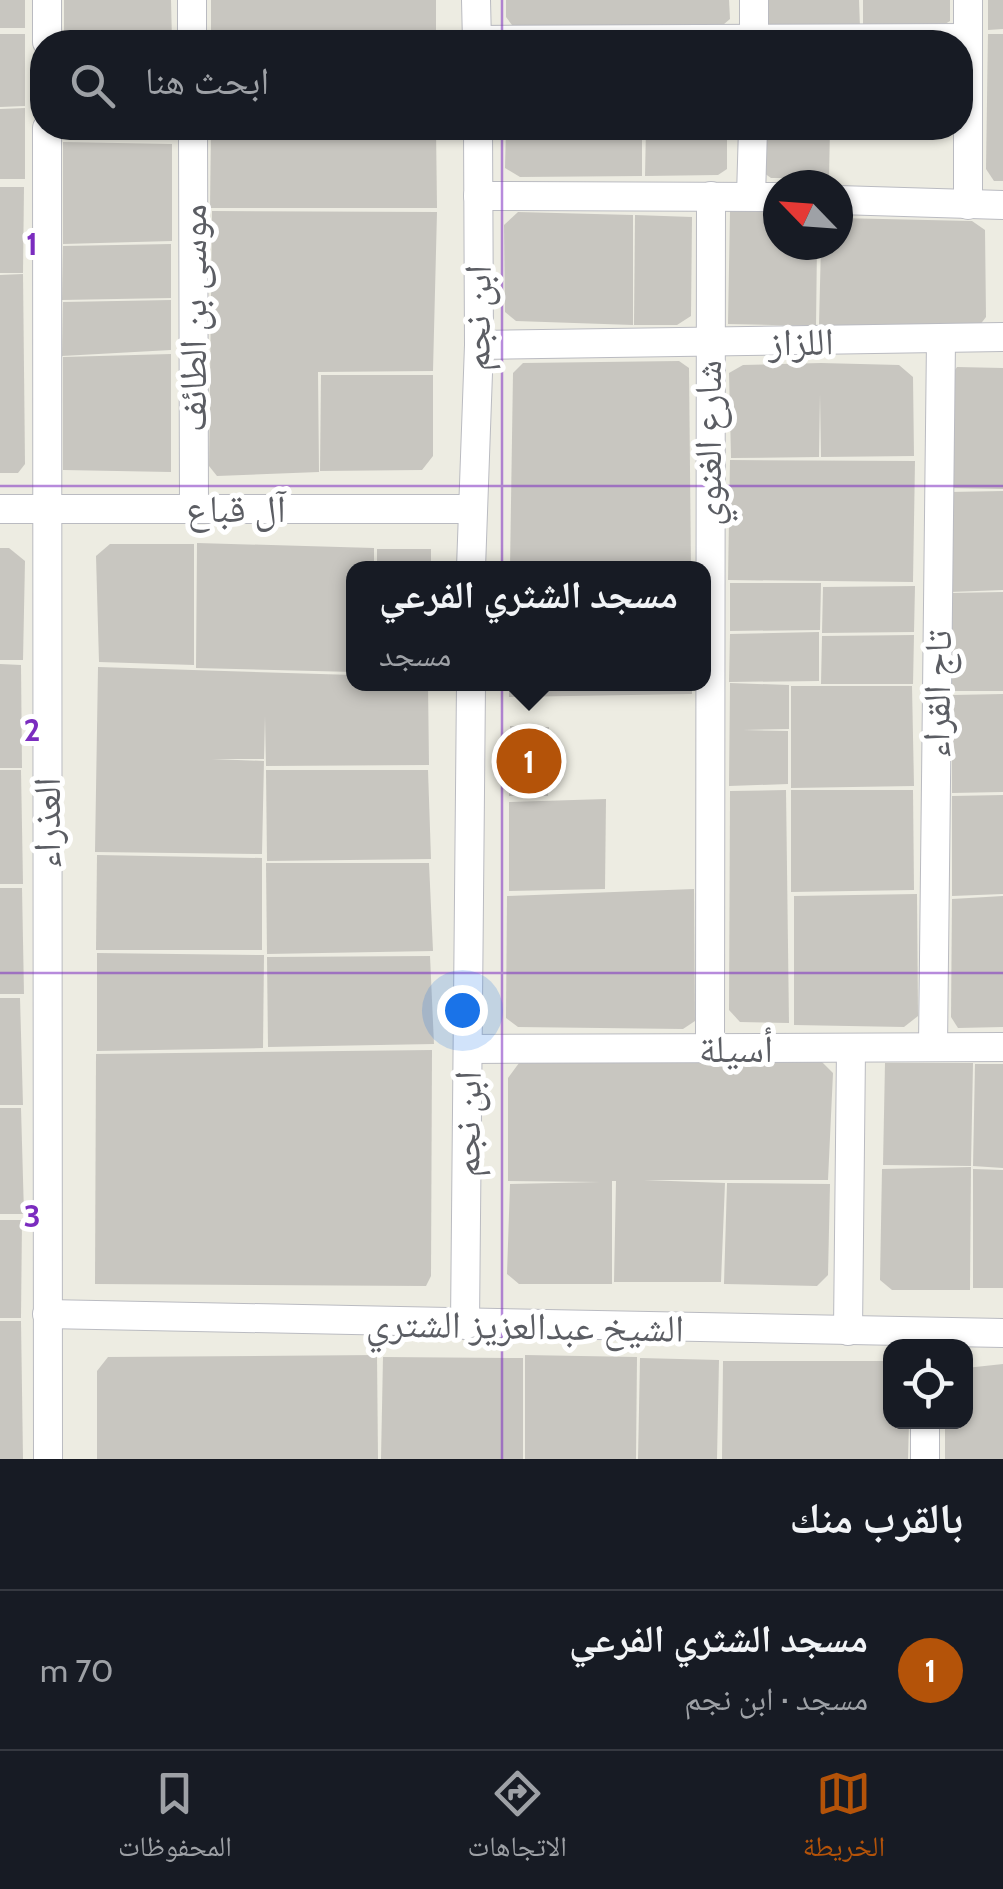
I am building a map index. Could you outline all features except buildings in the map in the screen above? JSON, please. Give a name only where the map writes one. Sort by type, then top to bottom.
[{"type":"street","points":[[47,0],[47,30]]},
{"type":"street","points":[[192,0],[192,30]]},
{"type":"street","points":[[476,0],[477,30]]},
{"type":"street","points":[[754,0],[754,30]]},
{"type":"street","points":[[968,0],[968,30]]},
{"type":"street","name":"العذراء","points":[[47,140],[48,1459]]},
{"type":"street","name":"موسى بن الطائف","points":[[192,140],[194,508]]},
{"type":"street","name":"ابن نجم","points":[[471,561],[478,344],[478,140]]},
{"type":"street","points":[[754,140],[763,186]]},
{"type":"street","points":[[968,140],[968,205]]},
{"type":"street","points":[[478,196],[763,197]]},
{"type":"street","name":"شارع الغنوي","points":[[709,561],[711,196]]},
{"type":"street","points":[[853,201],[1003,206]]},
{"type":"street","name":"اللزاز","points":[[478,344],[1003,338]]},
{"type":"street","name":"تاج القراء","points":[[933,1047],[941,340]]},
{"type":"street","name":"آل قباع","points":[[0,509],[472,509]]},
{"type":"street","name":"ابن نجم","points":[[465,1326],[470,691]]},
{"type":"street","name":"شارع الغنوي","points":[[709,691],[710,1049]]},
{"type":"street","name":"أسيلة","points":[[468,1048],[1003,1048]]},
{"type":"street","points":[[848,1332],[852,1049]]},
{"type":"street","name":"الشيخ عبدالعزيز الشتري","points":[[47,1314],[848,1332],[926,1339],[1003,1333]]},
{"type":"street","points":[[925,1429],[925,1459]]},
{"type":"place","name":"مسجد الشثري الفرعي","points":[[529,761]]}]
